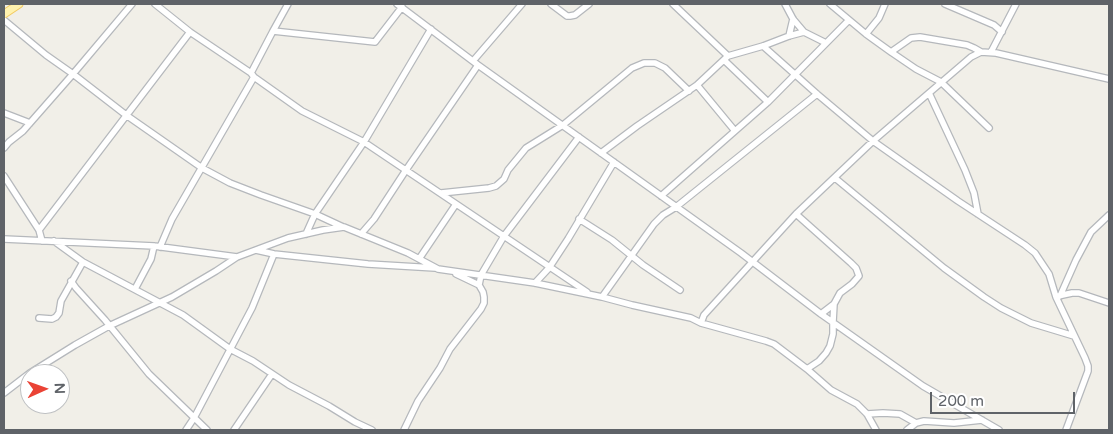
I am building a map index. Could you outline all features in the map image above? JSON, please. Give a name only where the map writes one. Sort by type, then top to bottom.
[{"type":"main road","points":[[4,14],[19,4]]},
{"type":"street","points":[[4,148],[9,142],[20,135],[132,4]]},
{"type":"street","points":[[155,4],[190,32],[302,110],[364,142],[590,294]]},
{"type":"street","points":[[135,290],[157,246],[253,75],[273,31],[288,4]]},
{"type":"street","points":[[361,234],[374,219],[476,63],[522,4]]},
{"type":"street","points":[[551,4],[567,16],[575,16],[589,4]]},
{"type":"street","points":[[673,4],[768,102]]},
{"type":"street","points":[[784,4],[804,32],[826,43]]},
{"type":"street","points":[[831,4],[866,34],[891,52],[916,69],[941,82],[989,128]]},
{"type":"street","points":[[866,34],[879,18],[886,4]]},
{"type":"street","points":[[945,4],[994,25],[1002,32]]},
{"type":"street","points":[[991,52],[1016,4]]},
{"type":"street","points":[[273,31],[375,42],[399,6],[832,322],[923,386],[999,430]]},
{"type":"street","points":[[789,36],[793,19]]},
{"type":"street","points":[[4,20],[46,55],[126,115],[202,168],[230,183],[316,214],[402,250],[438,268],[452,272],[535,283],[590,294],[691,318],[701,323],[774,344],[807,368],[831,390],[857,404],[867,414],[876,430]]},
{"type":"street","points":[[661,196],[768,102],[849,20]]},
{"type":"street","points":[[306,234],[316,214],[364,142],[431,30]]},
{"type":"street","points":[[39,230],[190,32]]},
{"type":"street","points":[[601,153],[698,85],[726,58],[804,32]]},
{"type":"street","points":[[891,52],[911,38],[920,37],[967,45],[981,52]]},
{"type":"street","points":[[763,46],[816,94],[874,141],[958,201],[1025,245],[1043,263],[1085,358],[1088,371],[1066,430]]},
{"type":"street","points":[[701,323],[704,315],[796,214],[874,141],[971,57],[981,52],[991,52],[1109,79]]},
{"type":"street","points":[[441,193],[496,186],[504,179],[508,170],[526,148],[563,125],[632,68],[644,63],[655,63],[664,68],[689,91]]},
{"type":"street","points":[[698,85],[735,130]]},
{"type":"street","points":[[929,93],[965,170],[974,193],[978,214]]},
{"type":"street","points":[[602,297],[654,224],[663,215],[676,207],[816,94]]},
{"type":"street","points":[[4,113],[30,123]]},
{"type":"street","points":[[479,286],[481,275],[504,236],[579,137]]},
{"type":"street","points":[[535,283],[549,268],[568,239],[614,162]]},
{"type":"street","points":[[4,176],[39,230],[42,241]]},
{"type":"street","points":[[834,178],[944,268],[996,304],[1031,323],[1074,336]]},
{"type":"street","points":[[419,259],[456,204]]},
{"type":"street","points":[[796,214],[851,263],[858,272],[859,276],[855,281],[840,294],[834,304],[821,314]]},
{"type":"street","points":[[1058,296],[1091,232],[1109,215]]},
{"type":"street","points":[[579,219],[612,240],[643,265],[680,290]]},
{"type":"street","points":[[4,392],[75,345],[110,326],[172,297],[237,256],[288,238],[344,227]]},
{"type":"street","points":[[4,239],[157,246],[237,256]]},
{"type":"street","points":[[54,241],[83,262],[183,315],[230,349],[254,361],[289,385],[372,430]]},
{"type":"street","points":[[254,250],[274,254],[368,264],[438,268]]},
{"type":"street","points":[[186,430],[252,308],[274,254]]},
{"type":"street","points":[[39,318],[52,319],[56,317],[67,288],[83,262]]},
{"type":"street","points":[[404,430],[418,401],[450,349],[481,310],[484,303],[483,292],[479,286],[452,272]]},
{"type":"street","points":[[72,281],[149,374],[207,430]]},
{"type":"street","points":[[67,288],[76,288]]},
{"type":"street","points":[[1058,296],[1079,293],[1109,303]]},
{"type":"street","points":[[807,368],[819,362],[830,346],[833,334],[834,304]]},
{"type":"street","points":[[691,318],[704,315]]},
{"type":"street","points":[[234,430],[272,374]]},
{"type":"street","points":[[867,414],[900,414],[916,423]]},
{"type":"street","points":[[907,430],[910,419]]},
{"type":"street","points":[[907,430],[916,423],[933,421],[954,423],[982,420]]}]
